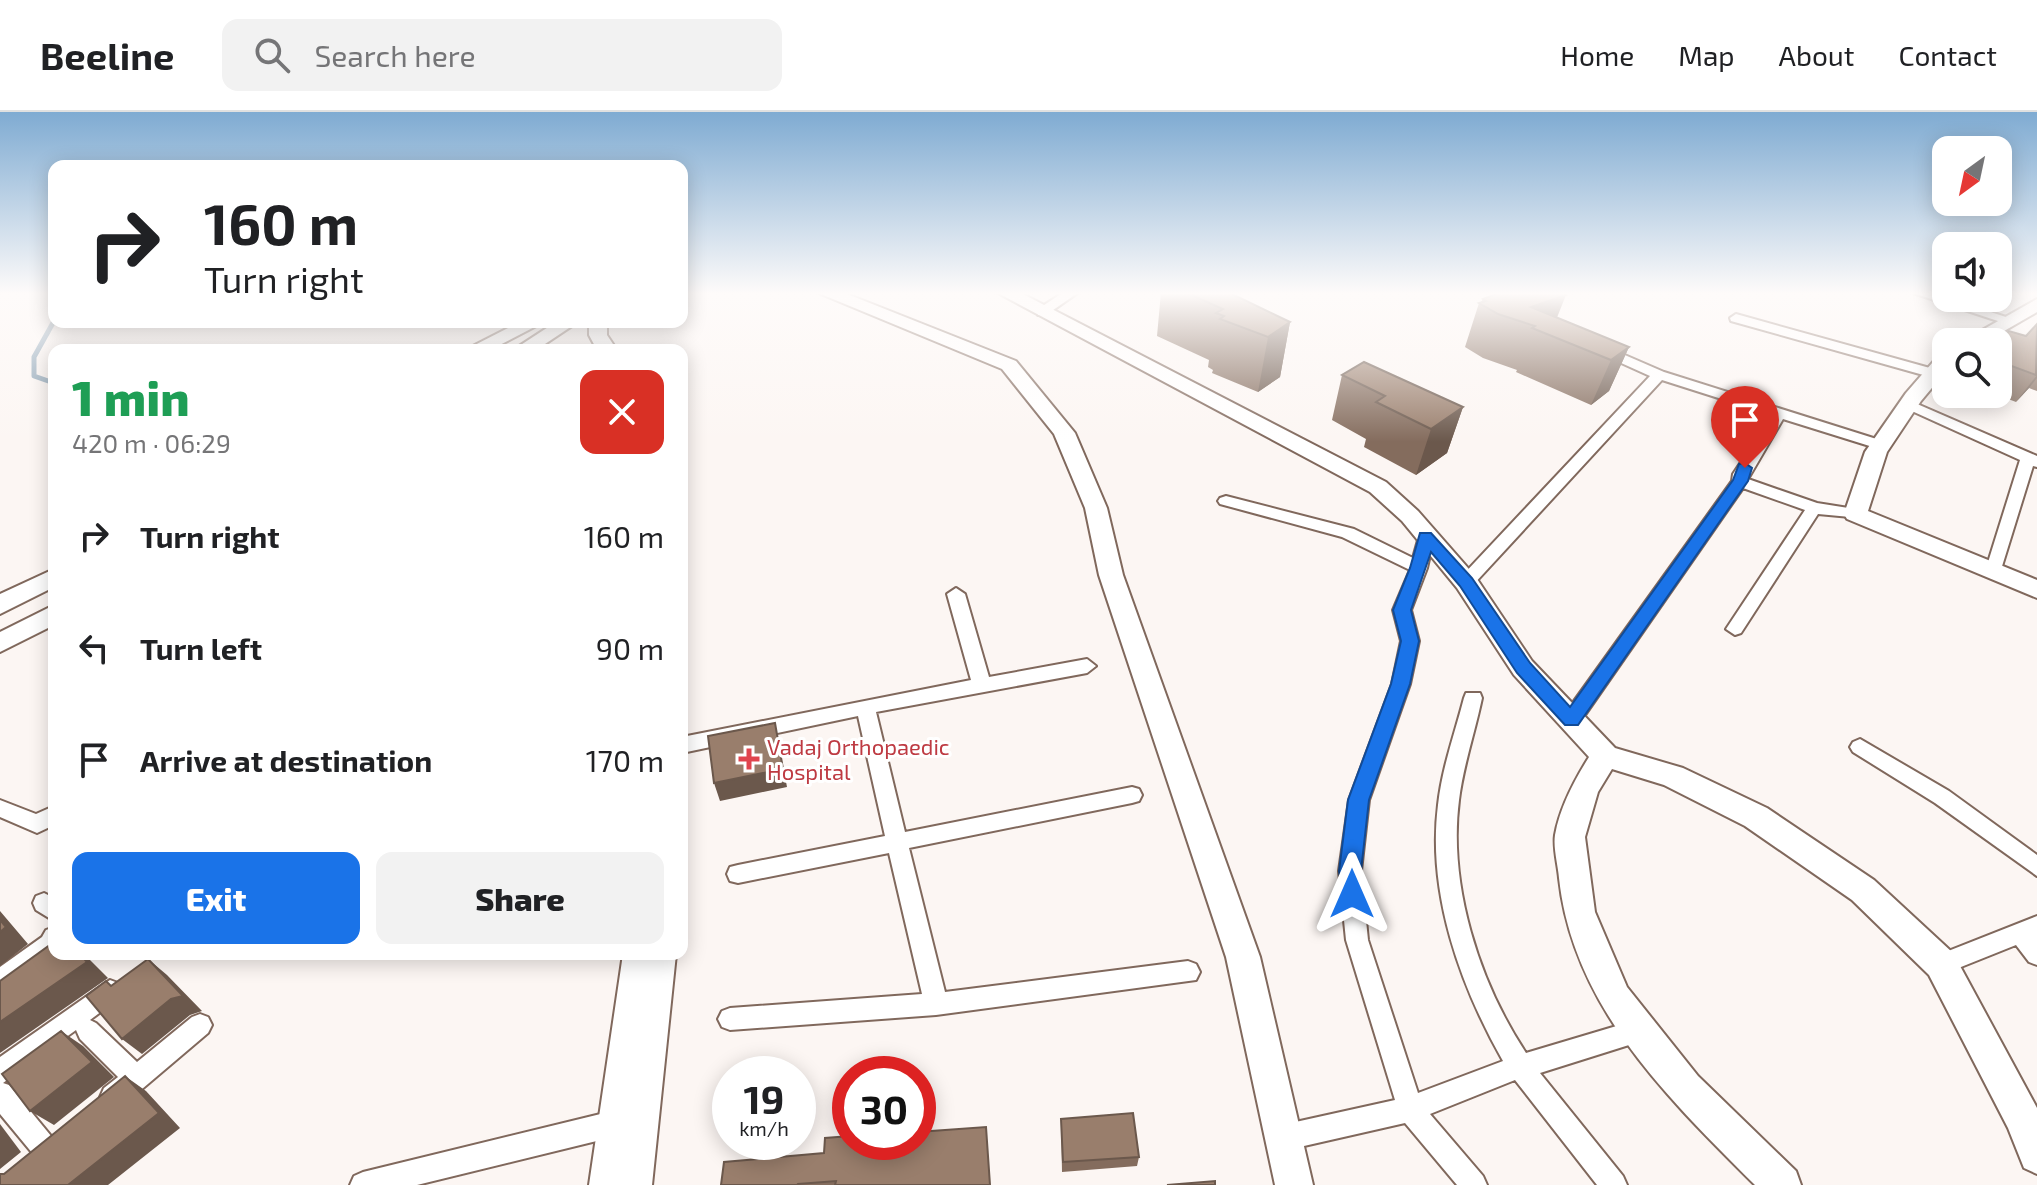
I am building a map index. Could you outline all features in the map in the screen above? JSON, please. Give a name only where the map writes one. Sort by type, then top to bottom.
[{"type":"street","points":[[957,342],[1009,365],[1064,433],[1096,508],[1111,575],[1243,957],[1294,1185]]},
{"type":"street","points":[[1100,342],[1378,487],[1410,516],[1466,582],[1523,668],[1605,756],[1673,776],[1756,817],[1863,890],[1941,964],[2023,1119],[2037,1155]]},
{"type":"street","points":[[1838,342],[1932,364]]},
{"type":"street","points":[[1596,347],[1659,375],[1881,445]]},
{"type":"street","points":[[1466,582],[1659,375]]},
{"type":"street","points":[[1855,514],[1881,445],[1932,375]]},
{"type":"street","points":[[1908,404],[2032,460],[1993,572]]},
{"type":"street","points":[[1571,720],[1740,481],[1741,474],[1780,413]]},
{"type":"street","points":[[1740,481],[1814,508],[1855,514],[2037,590]]},
{"type":"street","points":[[1226,501],[1348,533],[1419,568]]},
{"type":"street","points":[[1735,629],[1814,508]]},
{"type":"street","points":[[1426,537],[1419,568],[1402,610],[1410,641],[1401,684],[1359,800],[1350,871],[1357,940],[1410,1109],[1467,1180]]},
{"type":"street","points":[[0,605],[48,580]]},
{"type":"street","points":[[956,594],[982,685]]},
{"type":"street","points":[[0,643],[48,617]]},
{"type":"street","points":[[688,744],[1087,666]]},
{"type":"street","points":[[1473,698],[1447,815],[1448,872],[1464,945],[1500,1033],[1521,1066],[1614,1185]]},
{"type":"street","points":[[865,707],[936,1004]]},
{"type":"street","points":[[1860,747],[1942,797],[2037,867]]},
{"type":"street","points":[[1605,756],[1584,790],[1570,837],[1579,912],[1614,998],[1685,1089],[1782,1185]]},
{"type":"street","points":[[738,874],[1132,795]]},
{"type":"street","points":[[0,808],[37,824],[48,818]]},
{"type":"street","points":[[1941,964],[2029,929],[2037,955]]},
{"type":"street","points":[[0,981],[48,945]]},
{"type":"street","points":[[608,1185],[638,960]]},
{"type":"street","points":[[633,1185],[659,960]]},
{"type":"street","points":[[730,1019],[936,1004],[1188,972]]},
{"type":"street","points":[[0,1072],[134,974]]},
{"type":"street","points":[[92,1114],[200,1025]]},
{"type":"street","points":[[88,1031],[136,1078]]},
{"type":"street","points":[[1282,1138],[1410,1109],[1521,1066],[1640,1031]]},
{"type":"street","points":[[0,1094],[47,1151]]},
{"type":"street","points":[[363,1185],[617,1123]]},
{"type":"street","points":[[27,1168],[69,1133]]},
{"type":"building","points":[[1567,342],[1617,342],[1629,347],[1611,360]]},
{"type":"building","points":[[2012,342],[2037,342],[2036,375],[2012,366]]},
{"type":"building","points":[[1364,362],[1463,407],[1431,429],[1376,402],[1385,396],[1342,375]]},
{"type":"building","points":[[775,723],[783,769],[714,783],[708,736]]},
{"type":"building","points":[[48,946],[48,960],[87,962],[0,1022],[0,981]]},
{"type":"building","points":[[149,960],[183,996],[171,999],[122,1039],[86,996],[106,981],[111,986]]},
{"type":"building","points":[[61,1031],[92,1062],[30,1111],[2,1074]]},
{"type":"building","points":[[125,1076],[159,1113],[68,1185],[0,1185],[0,1174],[4,1174]]},
{"type":"building","points":[[1133,1113],[1139,1157],[1063,1162],[1061,1119]]},
{"type":"building","points":[[986,1127],[990,1185],[835,1185],[836,1181],[797,1185],[721,1185],[724,1162],[816,1160],[816,1154],[824,1153],[825,1138],[832,1137],[832,1160],[936,1160],[936,1131]]},
{"type":"building","points":[[1215,1181],[1215,1185],[1167,1185]]},
{"type":"waterway","points":[[42,342],[34,357],[34,376],[48,381]]},
{"type":"place","name":"Vadaj Orthopaedic Hospital","points":[[749,759]]},
{"type":"route","points":[[1352,894],[1350,871],[1359,800],[1401,684],[1410,641],[1402,610],[1419,568],[1426,537],[1466,582],[1523,668],[1571,720],[1740,481],[1745,468]]}]
